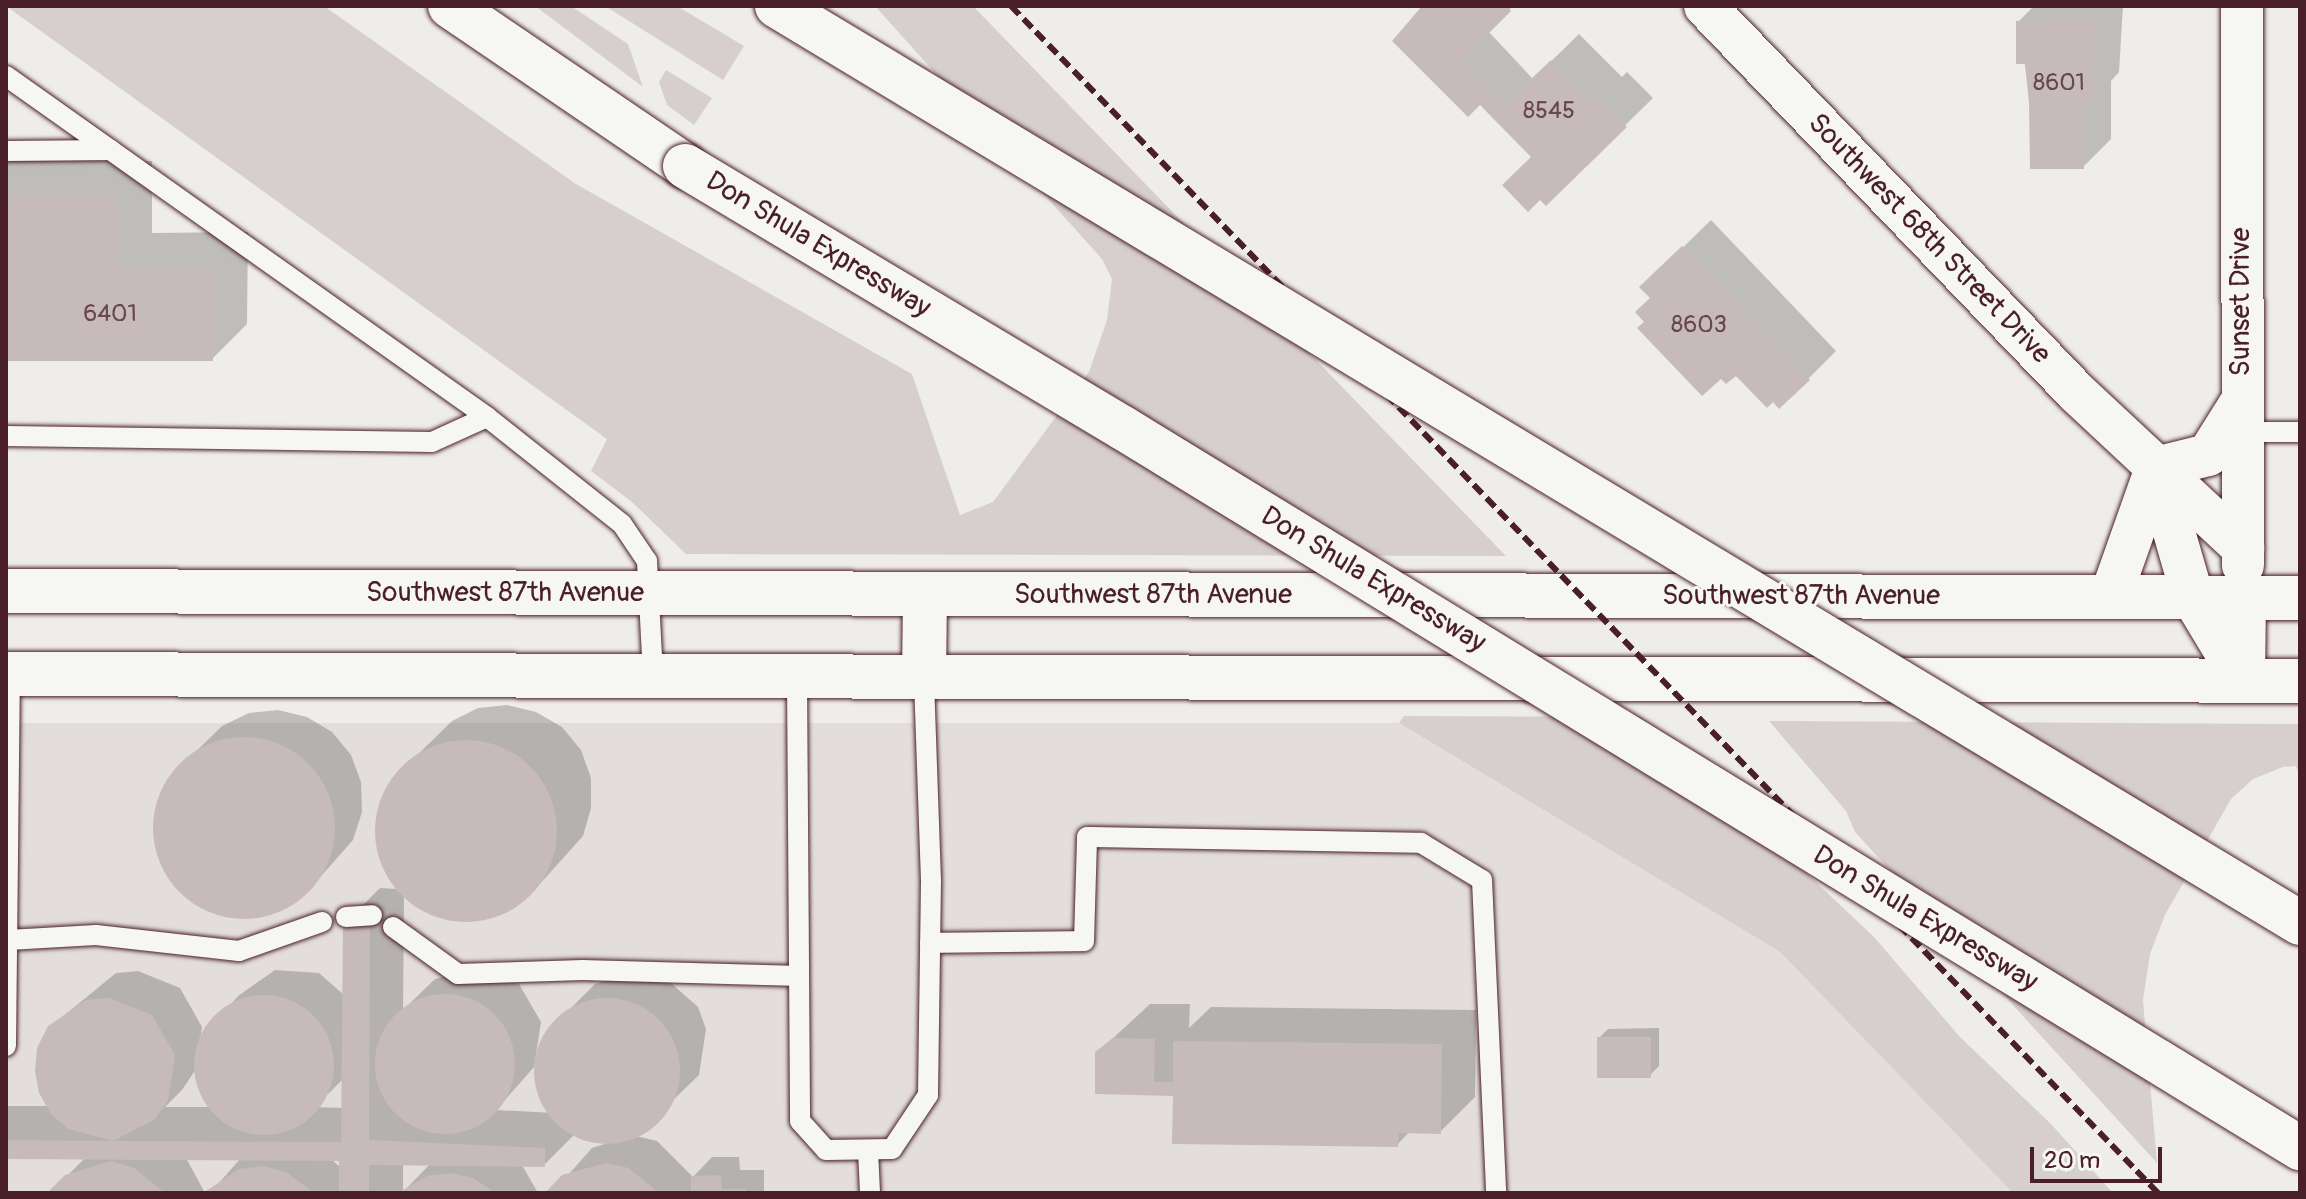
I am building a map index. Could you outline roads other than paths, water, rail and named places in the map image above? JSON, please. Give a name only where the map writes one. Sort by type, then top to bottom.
[{"type":"main road","name":"Don Shula Expressway","points":[[450,6],[685,166],[1137,436],[2300,1148]]},
{"type":"main road","points":[[777,6],[2300,923]]},
{"type":"main road","name":"Southwest 87th Avenue","points":[[6,591],[2300,598]]},
{"type":"main road","points":[[924,678],[925,594]]},
{"type":"main road","points":[[2243,681],[2244,597]]},
{"type":"main road","points":[[8,674],[2300,681]]},
{"type":"street","name":"Southwest 68th Street Drive","points":[[1705,6],[2078,394],[2243,548]]},
{"type":"street","name":"Sunset Drive","points":[[2242,6],[2240,418],[2244,597]]},
{"type":"street","points":[[2156,468],[2208,455],[2240,418]]},
{"type":"street","points":[[2156,468],[2193,598],[2243,681]]},
{"type":"street","points":[[2110,598],[2156,468]]},
{"type":"lane","points":[[6,76],[487,417],[622,524],[647,561],[652,593],[653,677]]},
{"type":"lane","points":[[6,151],[111,150]]},
{"type":"lane","points":[[6,436],[432,442],[487,417]]},
{"type":"lane","points":[[2240,418],[2300,432]]},
{"type":"lane","points":[[6,1046],[8,674]]},
{"type":"lane","points":[[797,678],[800,1121],[826,1150],[868,1150],[892,1149],[928,1095],[930,943],[924,678]]},
{"type":"lane","points":[[930,943],[1084,941],[1087,837],[1421,843],[1482,880],[1496,1193]]},
{"type":"lane","points":[[346,917],[372,915]]},
{"type":"lane","points":[[8,940],[96,935],[239,951],[322,922]]},
{"type":"lane","points":[[393,927],[458,974],[583,970],[799,976]]},
{"type":"lane","points":[[868,1150],[870,1193]]},
{"type":"railway","points":[[1011,6],[2158,1193]]}]
